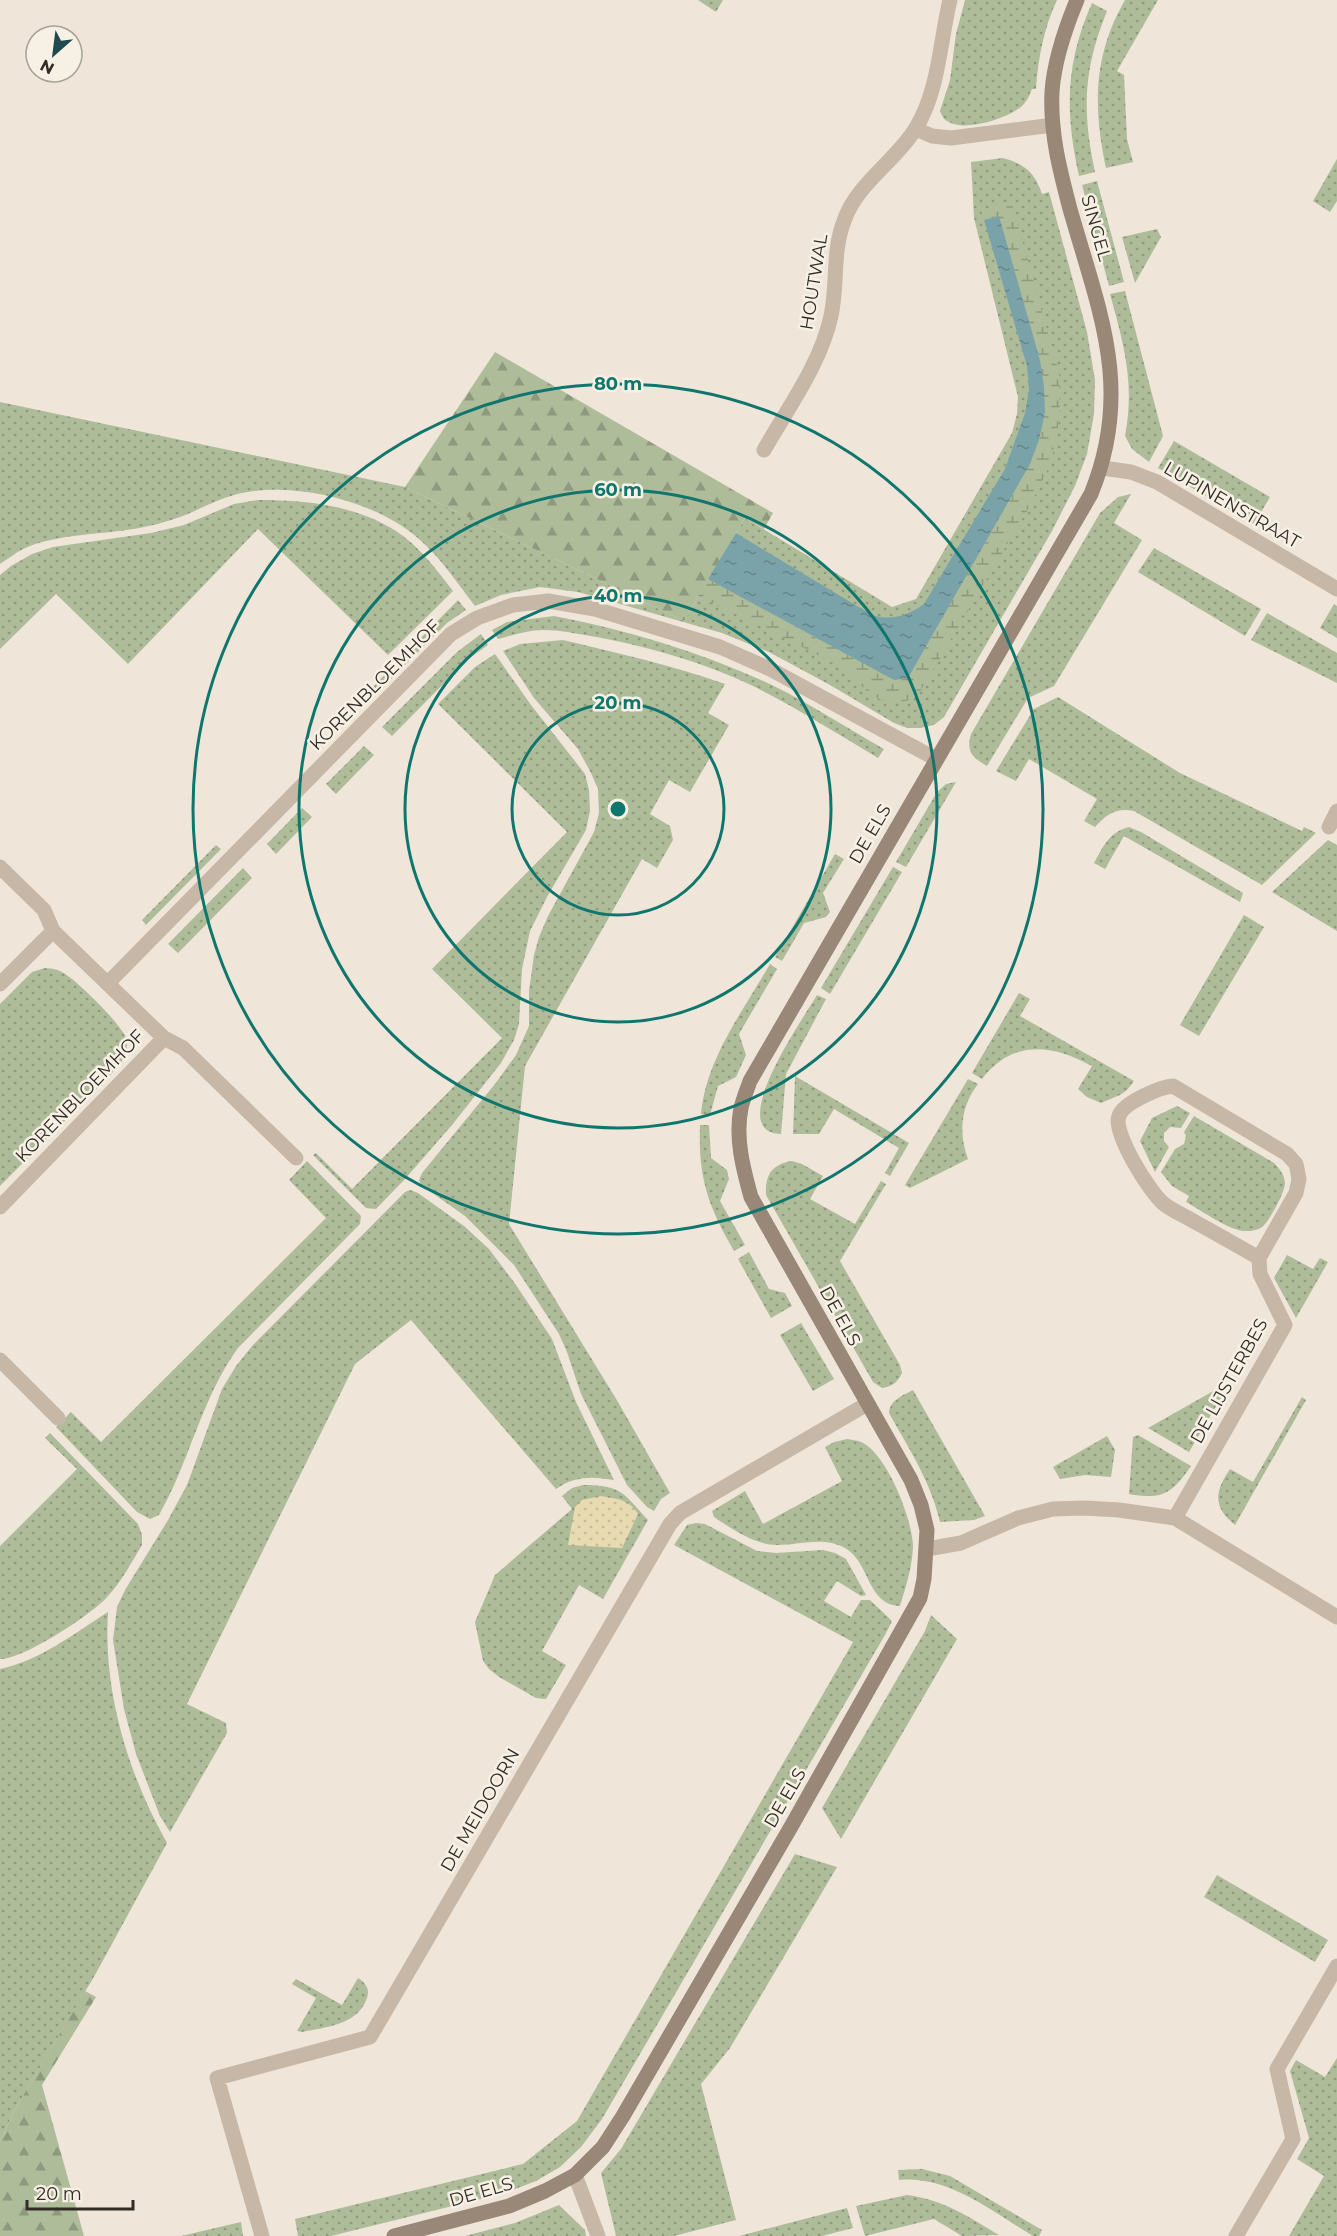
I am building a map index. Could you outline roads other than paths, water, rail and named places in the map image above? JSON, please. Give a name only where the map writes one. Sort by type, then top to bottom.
[{"type":"street","name":"HOUTWAL","points":[[764,450],[823,346],[832,314],[836,247],[844,219],[857,197],[916,129],[925,112],[938,63],[950,0]]},
{"type":"street","name":"SINGEL","points":[[1077,0],[1059,50],[1052,91],[1053,125],[1057,161],[1106,335],[1111,365],[1112,399],[1102,468]]},
{"type":"street","points":[[916,129],[932,136],[951,138],[1053,125]]},
{"type":"street","name":"LUPINENSTRAAT","points":[[1102,468],[1131,472],[1157,482],[1337,589]]},
{"type":"street","name":"DE ELS","points":[[394,2236],[509,2206],[545,2191],[575,2175],[603,2147],[792,1826],[920,1598],[927,1549],[927,1530],[921,1505],[751,1197],[739,1140],[741,1108],[750,1081],[1091,494],[1102,468]]},
{"type":"street","name":"KORENBLOEMHOF","points":[[108,983],[451,634],[477,618],[513,605],[548,602],[595,609],[720,648],[770,669],[936,759]]},
{"type":"street","points":[[1329,827],[1337,811]]},
{"type":"street","name":"KORENBLOEMHOF","points":[[0,867],[44,910],[53,931],[164,1038],[183,1048],[296,1158]]},
{"type":"street","points":[[0,984],[53,931]]},
{"type":"street","name":"KORENBLOEMHOF","points":[[0,1207],[164,1038]]},
{"type":"street","points":[[1173,1086],[1287,1154],[1296,1164],[1298,1186],[1259,1258],[1164,1204],[1151,1191],[1120,1134],[1118,1117],[1123,1110],[1130,1104],[1157,1091],[1173,1086]]},
{"type":"street","name":"DE LIJSTERBES","points":[[1175,1518],[1286,1325],[1260,1274],[1259,1258]]},
{"type":"street","points":[[0,1360],[58,1418]]},
{"type":"street","name":"DE MEIDOORN","points":[[262,2236],[217,2078],[370,2037],[670,1524],[680,1513],[867,1404]]},
{"type":"street","points":[[927,1549],[961,1543],[1018,1518],[1053,1509],[1108,1509],[1175,1518],[1337,1617]]},
{"type":"street","points":[[1236,2236],[1293,2139],[1277,2069],[1337,1966]]},
{"type":"street","points":[[575,2175],[598,2236]]},
{"type":"water","points":[[999,216],[1040,360],[1045,412],[1039,440],[1030,464],[908,678],[894,680],[708,579],[736,533],[872,615],[886,618],[899,616],[912,612],[924,604],[1005,469],[1025,413],[1029,390],[1027,366],[984,220]]}]
